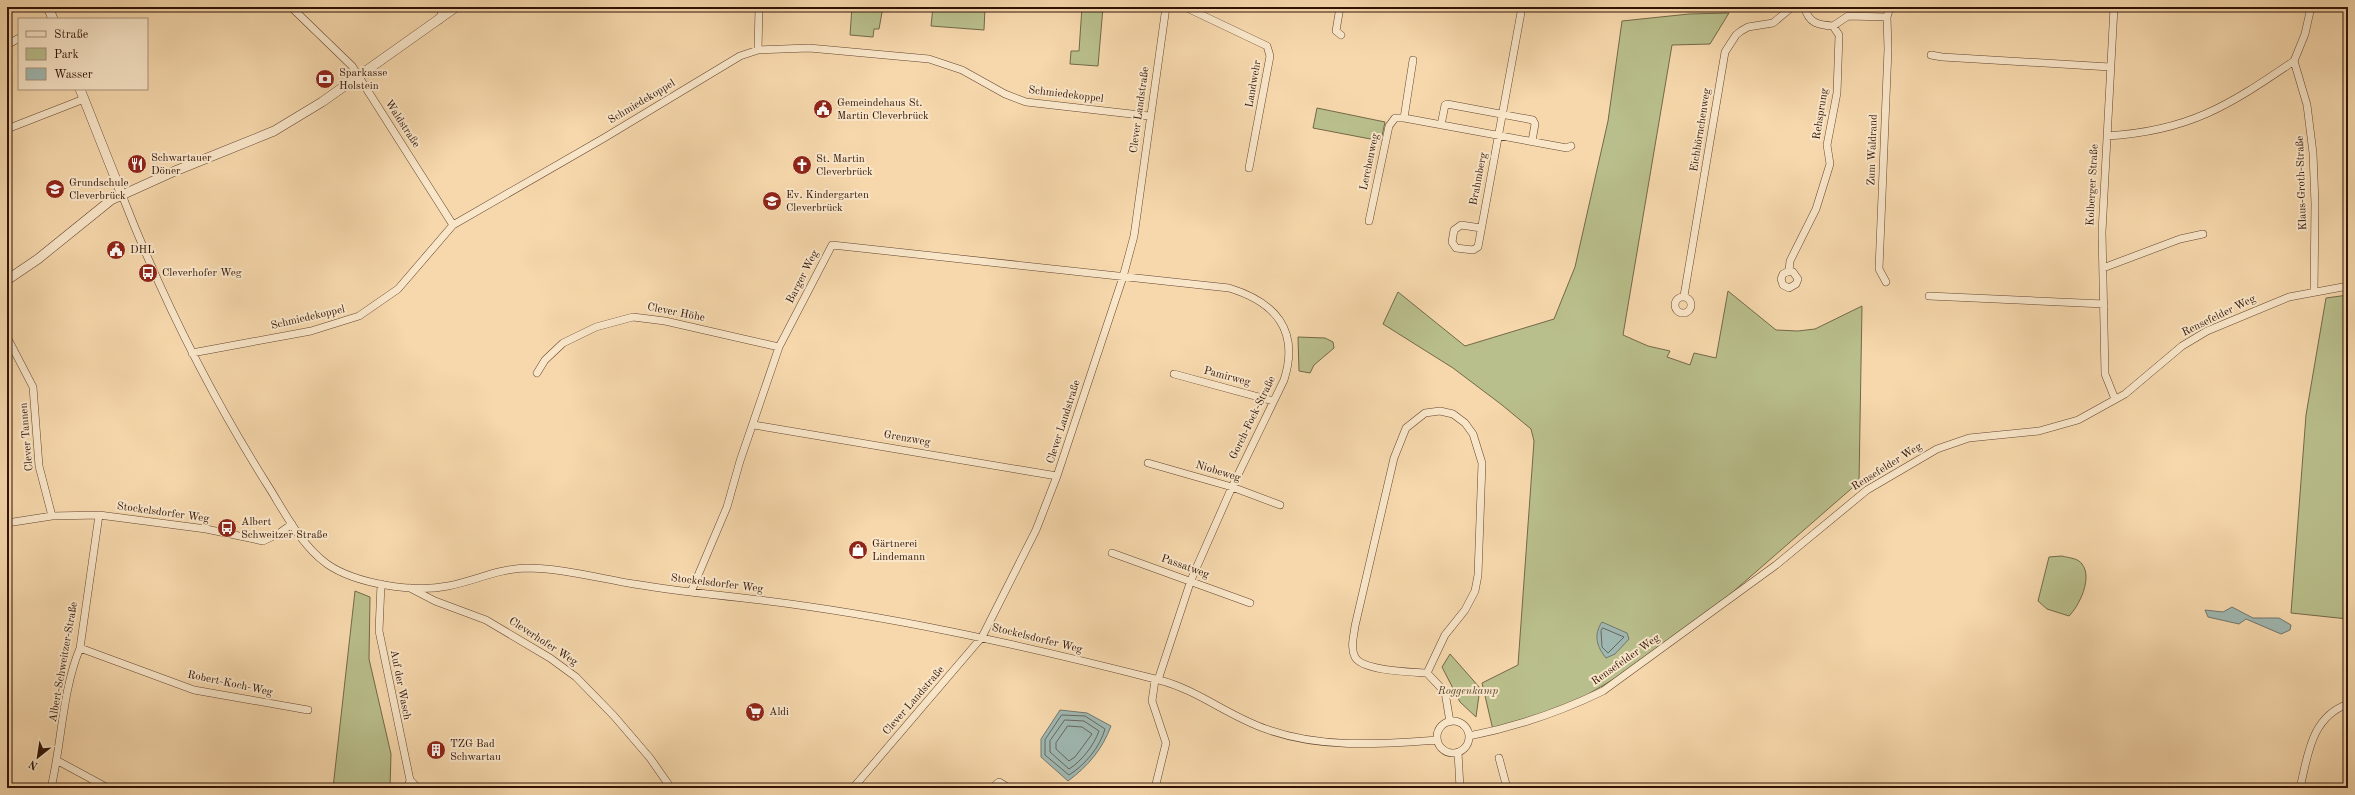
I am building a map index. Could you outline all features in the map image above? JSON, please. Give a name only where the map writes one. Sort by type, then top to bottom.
[{"type":"street","points":[[48,7],[53,18]]},
{"type":"street","name":"Waldstraße","points":[[291,7],[352,66],[453,225]]},
{"type":"street","points":[[438,20],[444,7]]},
{"type":"street","points":[[7,280],[38,259],[111,200],[274,131],[359,76],[456,7]]},
{"type":"street","points":[[758,50],[759,7]]},
{"type":"street","name":"Clever Landstraße","points":[[853,788],[982,637],[1036,530],[1057,476],[1123,277],[1134,236],[1166,7]]},
{"type":"street","name":"Landwehr","points":[[1185,7],[1268,46],[1270,56],[1249,168]]},
{"type":"street","points":[[1340,7],[1336,31],[1341,35]]},
{"type":"street","name":"Brahmberg","points":[[1481,228],[1461,225],[1454,230],[1452,242],[1456,248],[1473,250],[1478,247],[1522,7]]},
{"type":"street","name":"Eichhörnchenweg","points":[[1684,296],[1725,52],[1741,30],[1748,27],[1773,23],[1793,7],[1805,7]]},
{"type":"street","points":[[1805,7],[1808,18],[1814,23],[1833,26],[1848,16],[1887,17]]},
{"type":"street","name":"Zum Waldrand","points":[[1886,282],[1878,269],[1888,49],[1887,17],[1890,7]]},
{"type":"street","name":"Kolberger Straße","points":[[2114,7],[2102,232],[2105,374],[2115,399]]},
{"type":"street","points":[[2107,136],[2137,134],[2172,127],[2209,114],[2231,103],[2294,61],[2305,34],[2311,7]]},
{"type":"street","name":"Rehsprung","points":[[1789,271],[1790,261],[1816,209],[1830,164],[1827,145],[1837,93],[1839,36],[1833,26]]},
{"type":"street","points":[[7,45],[18,39]]},
{"type":"street","name":"Schmiedekoppel","points":[[192,353],[311,332],[360,316],[396,292],[453,225],[604,138],[740,56],[758,50],[808,48],[929,59],[962,70],[1005,94],[1026,102],[1150,116]]},
{"type":"street","points":[[1931,55],[1942,57],[2110,67]]},
{"type":"street","points":[[1413,60],[1404,118],[1567,148],[1571,146]]},
{"type":"street","name":"Klaus-Groth-Straße","points":[[2294,61],[2307,105],[2313,153],[2315,204],[2314,292]]},
{"type":"street","points":[[80,90],[152,272],[192,353],[237,437],[292,524]]},
{"type":"street","points":[[7,129],[84,99]]},
{"type":"street","points":[[1441,124],[1445,105],[1447,104],[1503,114],[1533,120],[1535,124],[1532,141]]},
{"type":"street","name":"Lerchenweg","points":[[1369,222],[1389,126],[1395,118],[1404,118]]},
{"type":"street","points":[[2103,268],[2180,239],[2203,234]]},
{"type":"street","name":"Barger Weg","points":[[691,592],[727,507],[740,461],[754,425],[779,347],[832,245],[1123,277]]},
{"type":"street","name":"Gorch-Fock-Straße","points":[[1123,277],[1229,288],[1250,295],[1273,310],[1285,327],[1290,362],[1191,580],[1156,680],[1152,701],[1166,743],[1155,788]]},
{"type":"street","name":"Rensefelder Weg","points":[[1469,736],[1508,728],[1576,704],[1603,691],[1776,565],[1867,490],[1937,449],[1969,438],[2039,431],[2078,420],[2125,394],[2182,346],[2206,331],[2260,307],[2314,292],[2348,286]]},
{"type":"street","points":[[1929,296],[2104,304]]},
{"type":"street","name":"Clever Höhe","points":[[537,373],[545,360],[563,343],[596,326],[633,316],[665,321],[779,347]]},
{"type":"street","name":"Clever Tannen","points":[[7,337],[33,387],[39,466],[52,516]]},
{"type":"street","name":"Pamirweg","points":[[1174,374],[1273,401]]},
{"type":"street","points":[[1427,673],[1445,635],[1465,610],[1475,591],[1480,539],[1482,462],[1473,434],[1465,423],[1453,414],[1440,411],[1425,413],[1406,428],[1394,458],[1358,611],[1352,649],[1355,658],[1366,665],[1427,673],[1445,692],[1450,722]]},
{"type":"street","name":"Grenzweg","points":[[754,425],[1057,476]]},
{"type":"street","name":"Niobeweg","points":[[1148,463],[1232,487],[1280,505]]},
{"type":"street","name":"Stockelsdorfer Weg","points":[[7,523],[52,516],[99,515],[206,530],[263,541],[278,534],[292,524],[306,545],[327,564],[357,579],[381,584],[407,587],[446,587],[498,572],[522,568],[554,570],[691,592],[794,604],[982,637],[1156,680],[1207,698],[1241,720],[1290,737],[1331,743],[1365,745],[1437,740]]},
{"type":"street","name":"Albert-Schweitzer-Straße","points":[[51,788],[58,760],[73,666],[80,648],[99,515]]},
{"type":"street","name":"Passatweg","points":[[1112,553],[1191,580],[1250,603]]},
{"type":"street","name":"Auf der Wasch","points":[[381,584],[379,631],[410,780],[408,788]]},
{"type":"street","name":"Cleverhofer Weg","points":[[407,587],[435,601],[486,620],[550,658],[576,677],[614,716],[650,758],[671,788]]},
{"type":"street","name":"Robert-Koch-Weg","points":[[80,648],[194,690],[308,710]]},
{"type":"street","points":[[2300,788],[2313,734],[2330,712],[2348,704]]},
{"type":"street","points":[[1450,722],[1460,723],[1467,731],[1469,736],[1464,749],[1458,752],[1447,752],[1439,745],[1437,740],[1441,726],[1450,722]]},
{"type":"street","points":[[1458,752],[1460,788]]},
{"type":"street","points":[[1499,758],[1507,788]]},
{"type":"street","points":[[58,760],[108,788]]},
{"type":"street","points":[[410,780],[418,788]]},
{"type":"street","points":[[992,788],[1000,782],[1009,788]]},
{"type":"green space","points":[[852,7],[883,7],[879,29],[874,29],[873,37],[850,35]]},
{"type":"green space","points":[[933,7],[985,7],[984,30],[931,26]]},
{"type":"green space","points":[[1082,7],[1103,7],[1098,66],[1070,64],[1071,51],[1079,51]]},
{"type":"green space","points":[[1729,13],[1710,44],[1672,45],[1623,335],[1648,346],[1670,351],[1667,357],[1690,365],[1694,353],[1716,358],[1728,291],[1776,330],[1798,331],[1815,329],[1862,306],[1859,482],[1672,645],[1561,710],[1493,730],[1482,683],[1518,665],[1534,441],[1531,429],[1453,368],[1383,324],[1398,292],[1465,346],[1554,319],[1575,267],[1608,121],[1622,21],[1689,14]]},
{"type":"green space","points":[[1317,108],[1385,122],[1381,141],[1313,128]]},
{"type":"green space","points":[[2348,295],[2348,619],[2291,613],[2306,415],[2326,298]]},
{"type":"green space","points":[[1298,337],[1325,338],[1333,342],[1334,348],[1314,365],[1310,373],[1299,371]]},
{"type":"green space","points":[[2062,556],[2076,559],[2080,562],[2085,570],[2086,577],[2083,592],[2077,606],[2069,616],[2047,609],[2038,601],[2049,557]]},
{"type":"green space","points":[[355,591],[370,597],[369,659],[391,754],[390,788],[333,788]]},
{"type":"green space","name":"Roggenkamp","points":[[1450,654],[1480,688],[1476,717],[1460,702],[1442,667]]},
{"type":"water","points":[[2232,607],[2253,618],[2279,618],[2291,625],[2290,630],[2281,634],[2246,619],[2239,624],[2208,617],[2205,610],[2223,612]]},
{"type":"water","points":[[1602,622],[1627,633],[1629,639],[1615,654],[1606,658],[1600,650],[1597,641],[1599,627]]},
{"type":"water","points":[[1060,710],[1087,713],[1111,726],[1094,757],[1068,781],[1041,757],[1041,739]]},
{"type":"place","name":"Sparkasse Holstein","points":[[325,79]]},
{"type":"place","name":"Gemeindehaus St. Martin Cleverbrück","points":[[823,109]]},
{"type":"place","name":"Schwartauer Döner","points":[[137,164]]},
{"type":"place","name":"St. Martin Cleverbrück","points":[[802,165]]},
{"type":"place","name":"Grundschule Cleverbrück","points":[[55,189]]},
{"type":"place","name":"Ev. Kindergarten Cleverbrück","points":[[772,201]]},
{"type":"place","name":"DHL","points":[[116,250]]},
{"type":"place","name":"Cleverhofer Weg","points":[[148,273]]},
{"type":"place","name":"Albert Schweitzer Straße","points":[[227,528]]},
{"type":"place","name":"Gärtnerei Lindemann","points":[[858,550]]},
{"type":"place","name":"Aldi","points":[[755,712]]},
{"type":"place","name":"TZG Bad Schwartau","points":[[436,750]]}]
